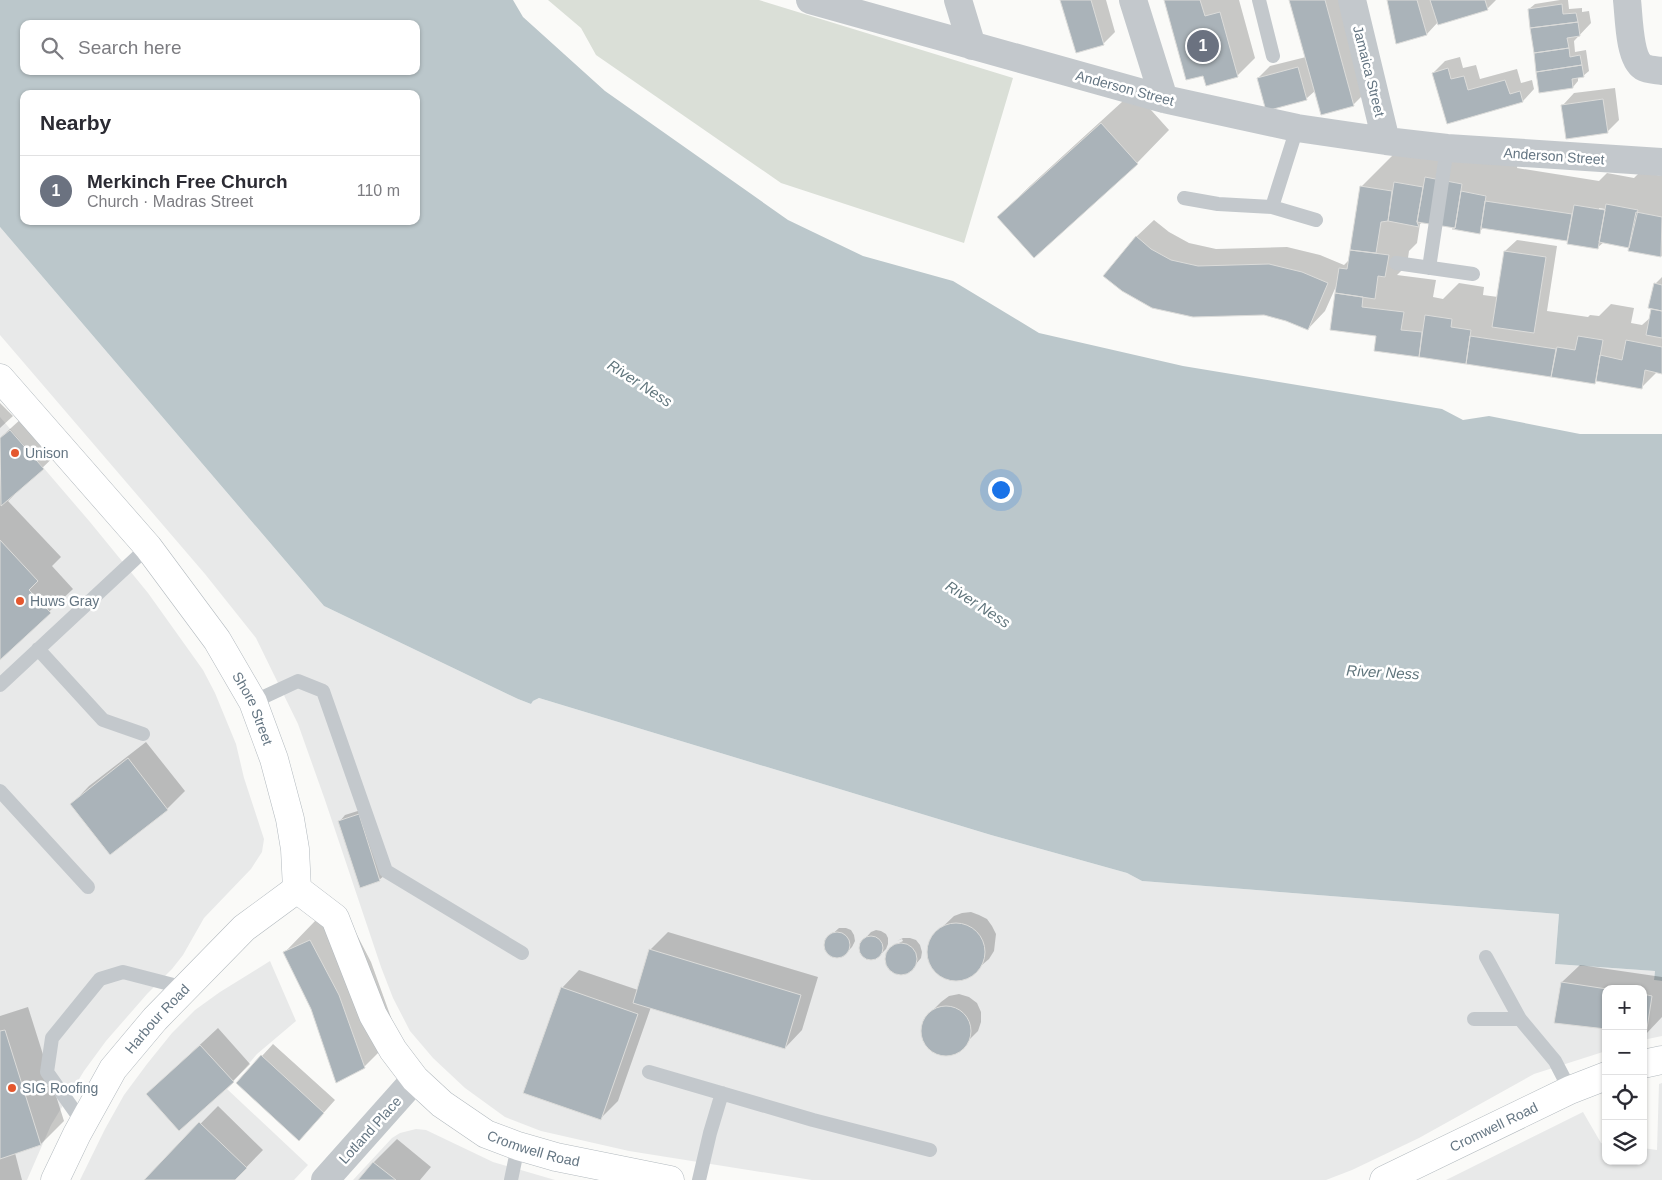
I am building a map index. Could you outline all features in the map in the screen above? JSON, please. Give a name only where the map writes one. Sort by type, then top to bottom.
[{"type":"street","name":"Anderson Street","points":[[810,0],[1164,99],[1297,128],[1447,148],[1662,162]]},
{"type":"street","points":[[958,0],[972,46]]},
{"type":"street","points":[[1134,0],[1164,99]]},
{"type":"street","name":"Jamaica Street","points":[[1352,0],[1386,141]]},
{"type":"street","points":[[1627,0],[1633,51],[1638,62],[1645,69],[1662,71]]},
{"type":"street","name":"Shore Street","points":[[0,378],[148,547],[217,640],[253,702],[274,759],[290,819],[295,849],[298,889]]},
{"type":"street","points":[[298,889],[335,918],[373,1015],[393,1050],[415,1079]]},
{"type":"street","name":"Harbour Road","points":[[55,1180],[83,1123],[113,1069],[155,1019],[244,928],[298,889]]},
{"type":"street","points":[[1647,1063],[1662,1060]]},
{"type":"street","name":"Cromwell Road","points":[[1384,1180],[1570,1090],[1602,1078]]},
{"type":"street","name":"Cromwell Road","points":[[415,1079],[442,1104],[486,1134],[556,1157],[670,1180]]},
{"type":"street","name":"Lotland Place","points":[[325,1180],[415,1079]]},
{"type":"lane","points":[[1259,0],[1273,56]]},
{"type":"lane","points":[[1272,206],[1297,128]]},
{"type":"lane","points":[[1429,268],[1447,148]]},
{"type":"lane","points":[[1184,198],[1218,204],[1272,206],[1316,220]]},
{"type":"lane","points":[[1396,263],[1473,274]]},
{"type":"lane","points":[[0,685],[148,547]]},
{"type":"lane","points":[[38,649],[103,720],[143,734]]},
{"type":"lane","points":[[253,702],[298,681],[323,691],[386,871],[522,953]]},
{"type":"lane","points":[[0,792],[88,887]]},
{"type":"lane","points":[[1486,957],[1520,1019],[1555,1061],[1570,1090]]},
{"type":"lane","points":[[83,1123],[47,1072],[52,1038],[100,979],[123,972],[185,988]]},
{"type":"lane","points":[[1474,1019],[1520,1019]]},
{"type":"lane","points":[[649,1072],[813,1120],[930,1150]]},
{"type":"lane","points":[[700,1180],[710,1132],[722,1093]]},
{"type":"lane","points":[[511,1180],[518,1146]]},
{"type":"shaded area","points":[[548,0],[759,0],[1013,78],[964,243],[781,183],[596,55],[581,28]]},
{"type":"shaded area","points":[[0,227],[324,606],[518,699],[531,704],[539,698],[991,835],[1127,873],[1142,881],[1559,914],[1555,964],[1655,971],[1654,980],[1662,981],[1662,1036],[1647,1039],[1647,985],[1602,985],[1602,1052],[1534,1074],[1419,1138],[1352,1170],[1326,1180],[812,1180],[629,1151],[541,1131],[505,1117],[465,1088],[433,1058],[410,1031],[393,998],[381,967],[298,724],[256,638],[205,574],[0,335]]},
{"type":"shaded area","points":[[0,417],[148,593],[203,670],[215,693],[236,744],[244,778],[264,839],[262,852],[251,869],[204,918],[183,955],[106,1041],[84,1071],[51,1125],[27,1180],[0,1180]]},
{"type":"shaded area","points":[[270,961],[296,1021],[257,1054],[227,1089],[308,1165],[294,1180],[80,1180],[124,1095],[172,1033],[195,1010]]},
{"type":"shaded area","points":[[1662,1083],[1662,1180],[1446,1180],[1583,1112],[1602,1143],[1602,1165],[1647,1165],[1647,1149],[1657,1150],[1659,1084]]},
{"type":"shaded area","points":[[416,1129],[426,1130],[493,1162],[555,1180],[353,1180],[392,1138],[400,1133]]},
{"type":"water","name":"River Ness","points":[[0,0],[513,0],[523,17],[605,91],[788,220],[863,256],[953,281],[1039,333],[1183,366],[1442,409],[1463,420],[1489,416],[1580,434],[1662,434],[1662,981],[1654,980],[1655,971],[1555,964],[1559,914],[1142,881],[1127,873],[991,835],[539,698],[531,704],[324,606],[0,227]]},
{"type":"building","points":[[1060,0],[1091,0],[1104,45],[1076,53]]},
{"type":"building","points":[[1164,0],[1200,0],[1205,16],[1220,12],[1238,77],[1206,86],[1203,76],[1186,80]]},
{"type":"building","points":[[1289,0],[1325,0],[1354,106],[1321,115]]},
{"type":"building","points":[[1387,0],[1417,0],[1427,35],[1396,44]]},
{"type":"building","points":[[1430,0],[1485,0],[1488,10],[1438,25]]},
{"type":"building","points":[[1562,4],[1563,14],[1576,13],[1578,22],[1530,28],[1528,9]]},
{"type":"building","points":[[1578,22],[1580,36],[1567,38],[1569,48],[1534,53],[1530,28]]},
{"type":"building","points":[[1569,48],[1570,57],[1580,55],[1582,65],[1536,72],[1534,53]]},
{"type":"building","points":[[1582,65],[1584,77],[1572,79],[1573,88],[1539,93],[1536,72]]},
{"type":"building","points":[[1298,67],[1307,100],[1266,111],[1257,78]]},
{"type":"building","points":[[1448,68],[1451,79],[1464,76],[1468,90],[1505,80],[1510,94],[1520,91],[1523,102],[1447,124],[1432,73]]},
{"type":"building","points":[[1603,99],[1608,133],[1566,139],[1561,105]]},
{"type":"building","points":[[1101,123],[1138,164],[1034,258],[997,217]]},
{"type":"building","points":[[1425,177],[1462,184],[1455,228],[1417,222]]},
{"type":"building","points":[[1394,182],[1423,187],[1417,222],[1419,227],[1388,221]]},
{"type":"building","points":[[1360,186],[1392,191],[1388,221],[1381,222],[1376,253],[1350,250]]},
{"type":"building","points":[[1461,191],[1486,196],[1480,234],[1452,229],[1455,228]]},
{"type":"building","points":[[1485,201],[1572,214],[1567,241],[1481,228]]},
{"type":"building","points":[[1606,204],[1638,210],[1629,248],[1599,242]]},
{"type":"building","points":[[1574,205],[1605,210],[1598,249],[1567,244]]},
{"type":"building","points":[[1636,212],[1662,217],[1661,257],[1628,251]]},
{"type":"building","points":[[1136,236],[1151,249],[1171,260],[1198,266],[1269,264],[1302,272],[1328,283],[1308,330],[1264,315],[1193,317],[1152,308],[1122,291],[1103,276]]},
{"type":"building","points":[[1350,250],[1389,255],[1385,277],[1378,276],[1375,299],[1335,293],[1339,268],[1347,269]]},
{"type":"building","points":[[1504,251],[1546,257],[1534,333],[1492,327]]},
{"type":"building","points":[[1654,283],[1662,285],[1662,311],[1648,308]]},
{"type":"building","points":[[1335,293],[1363,297],[1362,307],[1404,312],[1401,330],[1422,332],[1419,357],[1374,351],[1376,336],[1330,330]]},
{"type":"building","points":[[1651,309],[1662,311],[1662,338],[1646,335]]},
{"type":"building","points":[[1425,315],[1452,319],[1451,327],[1471,330],[1466,364],[1419,357]]},
{"type":"building","points":[[1470,336],[1556,349],[1551,377],[1466,364]]},
{"type":"building","points":[[1578,336],[1603,340],[1595,384],[1551,377],[1557,347],[1575,350]]},
{"type":"building","points":[[1626,340],[1662,347],[1662,374],[1645,370],[1642,389],[1596,381],[1600,355],[1622,360]]},
{"type":"building","name":"Unison","points":[[10,430],[44,469],[1,506],[0,438]]},
{"type":"building","name":"Huws Gray","points":[[0,540],[38,581],[29,590],[51,613],[0,660]]},
{"type":"building","points":[[128,758],[168,810],[110,855],[70,804]]},
{"type":"building","points":[[359,814],[380,881],[360,888],[338,821]]},
{"type":"building","points":[[956,923],[967,925],[980,936],[985,952],[983,963],[972,976],[956,981],[945,979],[932,968],[927,952],[929,941],[940,928]]},
{"type":"building","points":[[837,932],[846,936],[850,945],[846,954],[837,958],[828,954],[824,945],[828,936]]},
{"type":"building","points":[[871,936],[880,939],[883,948],[880,957],[871,960],[862,957],[859,948],[862,939]]},
{"type":"building","points":[[310,940],[339,995],[365,1068],[336,1083],[311,1009],[283,952]]},
{"type":"building","points":[[901,943],[907,944],[912,948],[916,953],[916,965],[912,970],[907,974],[901,975],[895,974],[890,970],[886,965],[885,959],[886,953],[890,948],[895,944]]},
{"type":"building","points":[[649,949],[801,995],[785,1049],[633,1003]]},
{"type":"building","points":[[1561,982],[1602,988],[1602,1029],[1554,1023]]},
{"type":"building","points":[[561,987],[638,1014],[601,1120],[523,1093]]},
{"type":"building","points":[[1647,995],[1652,996],[1647,1028]]},
{"type":"building","points":[[946,1006],[955,1008],[966,1017],[971,1031],[969,1040],[960,1051],[946,1056],[937,1054],[926,1045],[921,1031],[923,1022],[932,1011]]},
{"type":"building","name":"SIG Roofing","points":[[5,1030],[41,1145],[0,1159],[0,1031]]},
{"type":"building","points":[[200,1045],[234,1082],[179,1131],[146,1094]]},
{"type":"building","points":[[261,1055],[324,1113],[299,1141],[236,1083]]},
{"type":"building","points":[[199,1122],[247,1168],[235,1180],[144,1180]]},
{"type":"building","points":[[373,1162],[396,1180],[358,1180]]},
{"type":"place","name":"Merkinch Free Church","points":[[1203,46]]},
{"type":"place","name":"Unison","points":[[15,453]]},
{"type":"place","name":"Huws Gray","points":[[20,601]]},
{"type":"place","name":"SIG Roofing","points":[[12,1088]]}]
